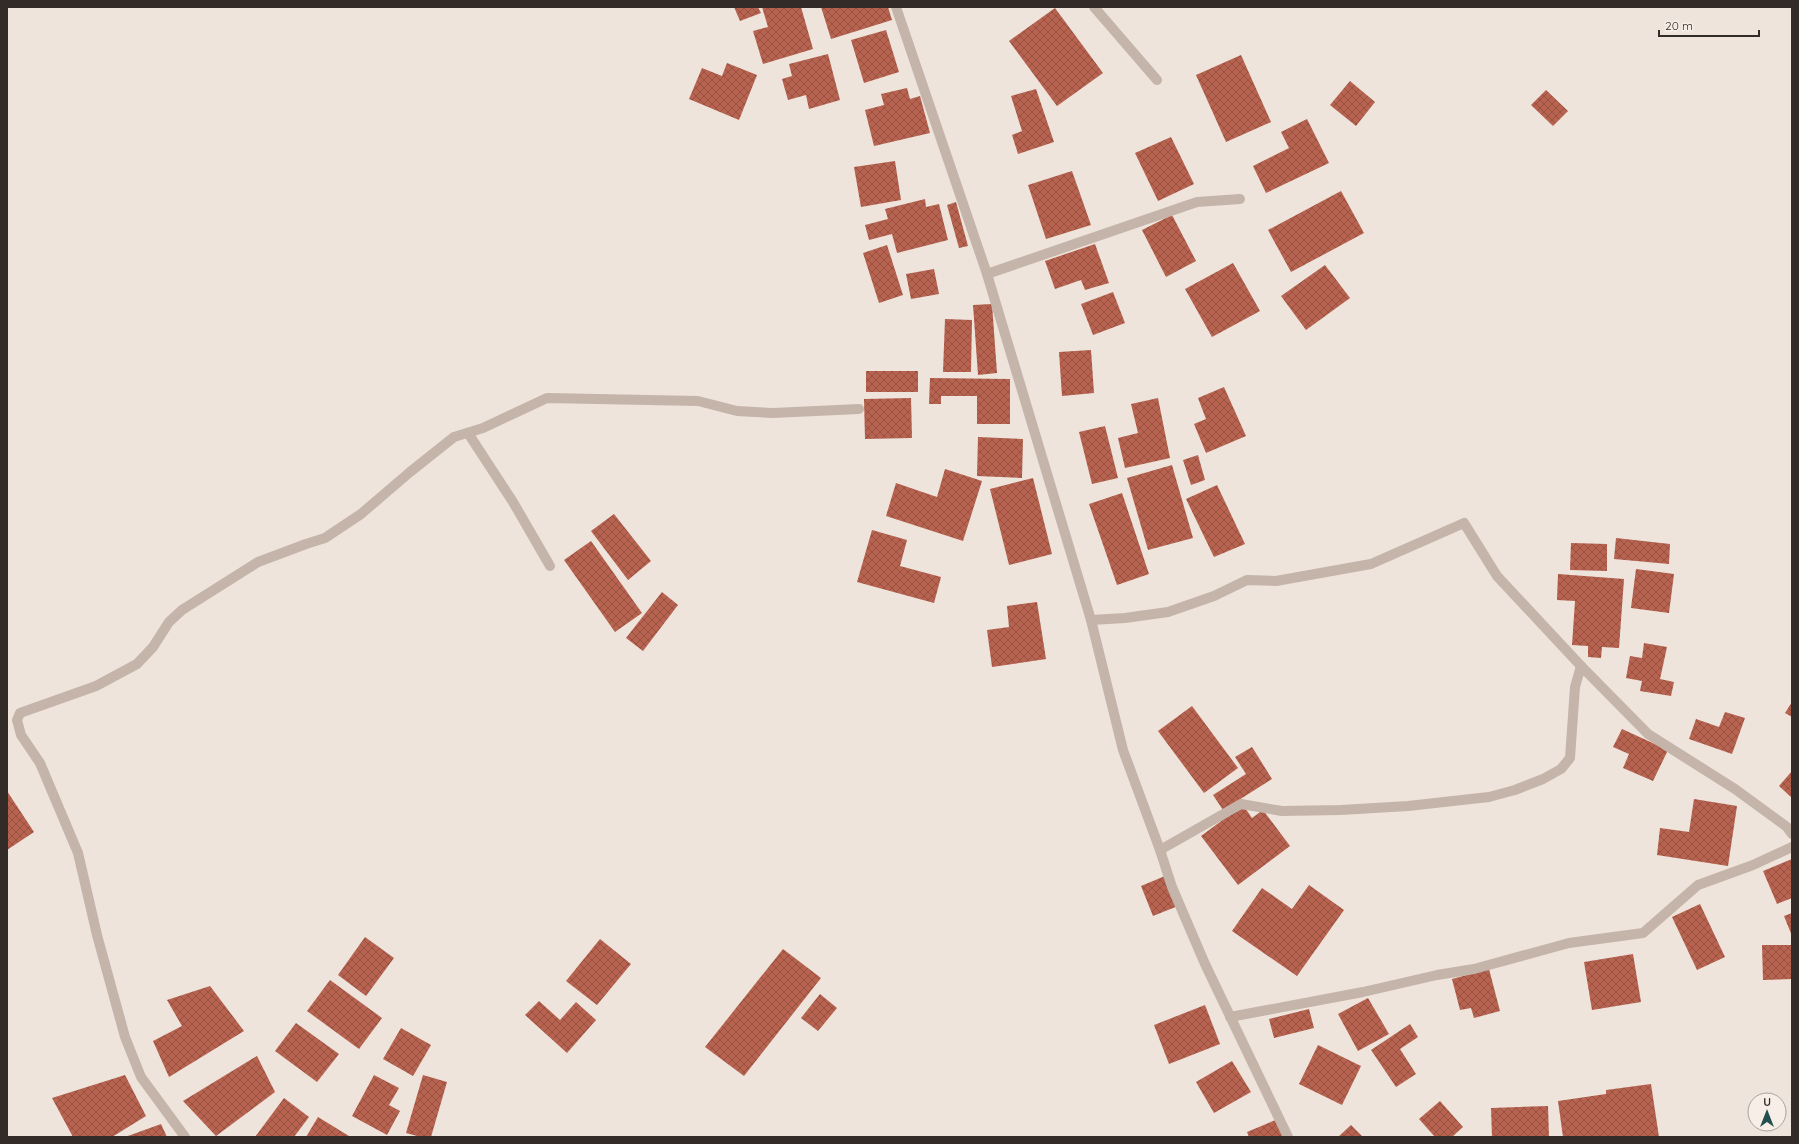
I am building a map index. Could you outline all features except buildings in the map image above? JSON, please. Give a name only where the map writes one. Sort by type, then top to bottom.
[{"type":"street","points":[[896,7],[987,274],[1091,620],[1123,750],[1172,887],[1230,1017],[1288,1137]]},
{"type":"street","points":[[1094,7],[1157,80]]},
{"type":"street","points":[[987,274],[1197,202],[1240,199]]},
{"type":"street","points":[[7,719],[96,686],[137,664],[153,647],[169,622],[182,610],[258,562],[326,538],[362,514],[410,472],[454,437],[483,428],[547,398],[698,401],[737,411],[773,413],[859,409]]},
{"type":"street","points":[[468,433],[513,502],[550,566]]},
{"type":"street","points":[[1091,620],[1125,618],[1168,612],[1214,596],[1247,580],[1276,581],[1371,564],[1464,523],[1497,576],[1581,666],[1648,734],[1735,789],[1787,827],[1792,834]]},
{"type":"street","points":[[1160,850],[1241,804],[1282,811],[1341,810],[1408,806],[1489,797],[1515,790],[1542,779],[1561,769],[1570,758],[1575,687],[1581,666]]},
{"type":"street","points":[[20,713],[17,720],[21,735],[40,763],[78,854],[97,935],[125,1037],[141,1077],[185,1137]]},
{"type":"street","points":[[1230,1017],[1362,992],[1437,975],[1474,969],[1569,943],[1643,933],[1698,884],[1754,865],[1792,847]]}]
